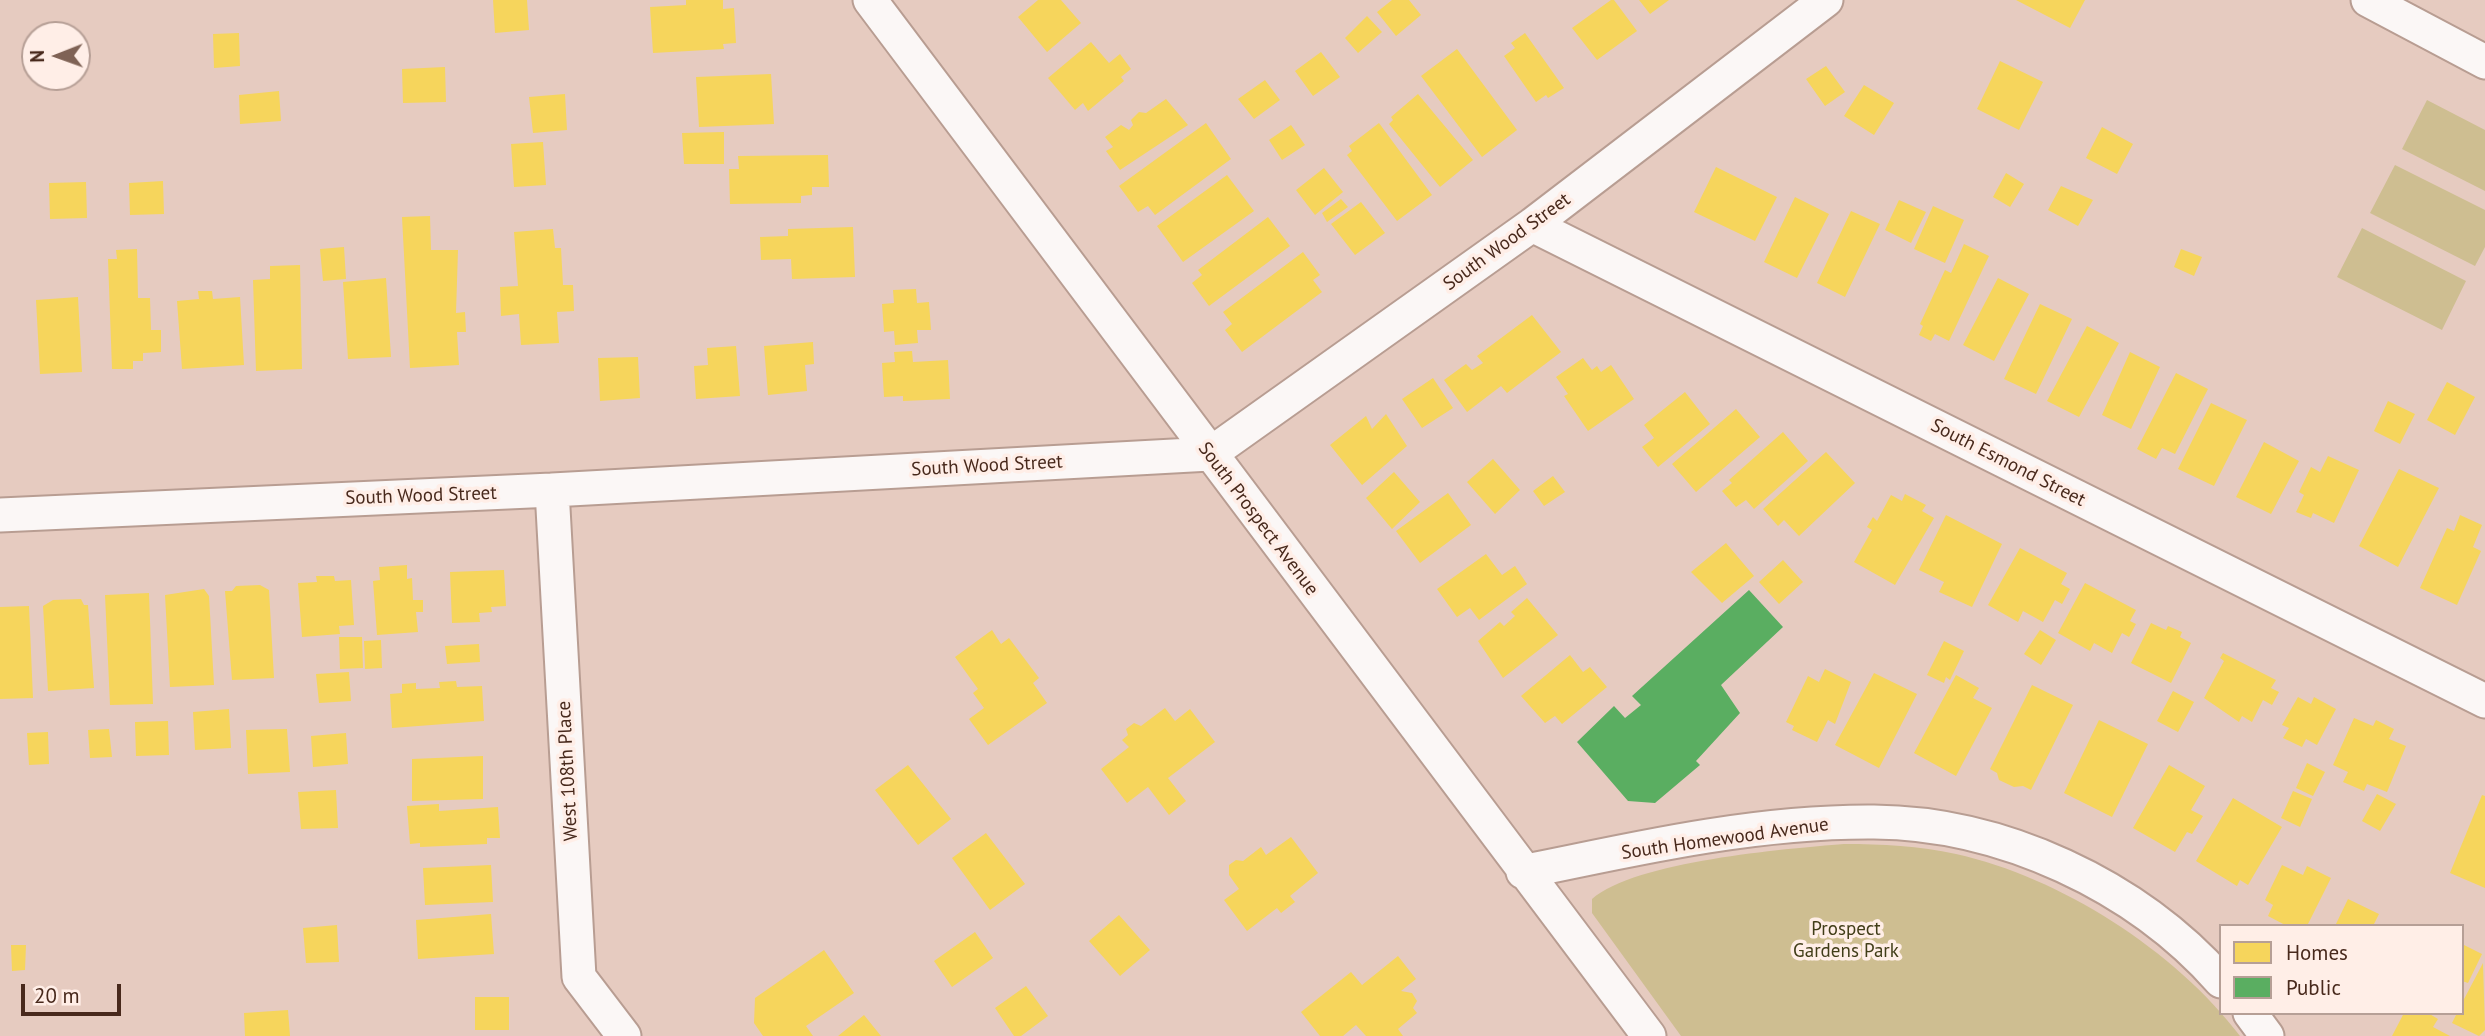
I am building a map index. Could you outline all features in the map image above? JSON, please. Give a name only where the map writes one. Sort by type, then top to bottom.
[{"type":"street","name":"South Prospect Avenue","points":[[870,0],[1523,872],[1649,1036]]},
{"type":"street","name":"South Wood Street","points":[[0,515],[552,491],[1210,454],[1532,225],[1826,0]]},
{"type":"street","points":[[2368,0],[2485,62]]},
{"type":"street","name":"South Esmond Street","points":[[1532,225],[2485,701]]},
{"type":"street","name":"West 108th Place","points":[[552,491],[579,977],[624,1036]]},
{"type":"street","name":"South Homewood Avenue","points":[[1523,872],[1805,824],[1876,822],[1948,831],[2024,849],[2093,880],[2151,916],[2219,979]]},
{"type":"street","points":[[2251,1015],[2267,1036]]},
{"type":"green space","points":[[2427,100],[2485,130],[2485,191],[2402,149]]},
{"type":"green space","points":[[2395,165],[2485,210],[2485,247],[2475,266],[2370,213]]},
{"type":"green space","points":[[2362,228],[2466,281],[2442,330],[2337,277]]},
{"type":"green space","name":"Prospect Gardens Park","points":[[1872,844],[1928,849],[1995,865],[2035,880],[2075,899],[2149,947],[2214,1005],[2219,1015],[2222,1015],[2240,1036],[1681,1036],[1592,913],[1592,899],[1613,886],[1675,866],[1786,849]]},
{"type":"building: Homes","points":[[493,0],[527,0],[529,30],[495,33]]},
{"type":"building: Homes","points":[[686,0],[723,0],[723,9],[734,8],[736,43],[723,44],[724,49],[653,53],[650,7],[686,5]]},
{"type":"building: Homes","points":[[1038,0],[1061,0],[1081,23],[1047,52],[1018,17]]},
{"type":"building: Homes","points":[[1392,0],[1409,0],[1421,15],[1396,36],[1377,12]]},
{"type":"building: Homes","points":[[1614,0],[1637,31],[1597,60],[1572,28]]},
{"type":"building: Homes","points":[[1639,0],[1669,0],[1650,14]]},
{"type":"building: Homes","points":[[2016,0],[2085,0],[2070,28]]},
{"type":"building: Homes","points":[[1367,16],[1382,32],[1358,53],[1345,38]]},
{"type":"building: Homes","points":[[239,33],[240,66],[214,68],[213,34]]},
{"type":"building: Homes","points":[[1525,33],[1564,88],[1536,102],[1504,56],[1515,48],[1511,43]]},
{"type":"building: Homes","points":[[1091,42],[1109,63],[1120,54],[1131,69],[1121,77],[1124,81],[1088,111],[1083,103],[1075,110],[1048,78]]},
{"type":"building: Homes","points":[[1457,49],[1517,130],[1482,157],[1421,76]]},
{"type":"building: Homes","points":[[1321,52],[1340,77],[1313,96],[1295,71]]},
{"type":"building: Homes","points":[[2000,61],[2043,82],[2019,130],[1977,109]]},
{"type":"building: Homes","points":[[1826,66],[1845,92],[1825,106],[1806,79]]},
{"type":"building: Homes","points":[[445,67],[446,102],[403,103],[402,69]]},
{"type":"building: Homes","points":[[771,74],[774,124],[699,127],[696,77]]},
{"type":"building: Homes","points":[[1265,80],[1280,100],[1254,119],[1238,99]]},
{"type":"building: Homes","points":[[1864,85],[1894,103],[1874,135],[1844,116]]},
{"type":"building: Homes","points":[[279,91],[281,121],[240,124],[239,95]]},
{"type":"building: Homes","points":[[565,94],[567,130],[533,133],[529,97]]},
{"type":"building: Homes","points":[[1418,94],[1473,160],[1440,187],[1389,124],[1393,120],[1391,117]]},
{"type":"building: Homes","points":[[1166,99],[1188,125],[1120,170],[1106,151],[1113,147],[1105,137],[1121,125],[1129,130],[1133,125],[1131,120],[1139,112],[1146,113]]},
{"type":"building: Homes","points":[[1206,123],[1231,159],[1155,215],[1148,206],[1138,212],[1119,186]]},
{"type":"building: Homes","points":[[1379,123],[1432,195],[1397,221],[1347,155],[1352,151],[1349,146]]},
{"type":"building: Homes","points":[[1291,125],[1305,145],[1282,160],[1269,140]]},
{"type":"building: Homes","points":[[2102,127],[2133,144],[2117,174],[2086,158]]},
{"type":"building: Homes","points":[[724,132],[724,164],[684,164],[682,133]]},
{"type":"building: Homes","points":[[543,142],[546,185],[514,187],[511,144]]},
{"type":"building: Homes","points":[[828,155],[829,187],[812,187],[812,195],[801,196],[801,203],[730,204],[729,169],[739,169],[738,156]]},
{"type":"building: Homes","points":[[1716,167],[1777,197],[1755,241],[1694,212]]},
{"type":"building: Homes","points":[[1324,168],[1343,192],[1315,215],[1296,190]]},
{"type":"building: Homes","points":[[2006,173],[2024,184],[2010,207],[1993,197]]},
{"type":"building: Homes","points":[[1227,175],[1254,211],[1183,262],[1157,226]]},
{"type":"building: Homes","points":[[163,181],[164,214],[130,215],[129,183]]},
{"type":"building: Homes","points":[[86,182],[87,218],[50,219],[49,183]]},
{"type":"building: Homes","points":[[2061,186],[2093,200],[2078,226],[2048,210]]},
{"type":"building: Homes","points":[[1795,197],[1829,214],[1797,278],[1764,262]]},
{"type":"building: Homes","points":[[1341,199],[1348,207],[1327,222],[1322,213]]},
{"type":"building: Homes","points":[[1899,200],[1926,212],[1911,243],[1885,230]]},
{"type":"building: Homes","points":[[1361,202],[1385,233],[1355,255],[1331,224]]},
{"type":"building: Homes","points":[[1933,206],[1964,220],[1945,263],[1914,249]]},
{"type":"building: Homes","points":[[1851,211],[1880,224],[1845,297],[1817,283]]},
{"type":"building: Homes","points":[[430,216],[431,250],[458,250],[456,313],[465,312],[466,332],[457,332],[459,365],[410,368],[402,217]]},
{"type":"building: Homes","points":[[1268,217],[1290,246],[1209,306],[1192,283],[1202,275],[1198,270]]},
{"type":"building: Homes","points":[[853,227],[855,277],[792,279],[791,259],[761,260],[760,237],[788,236],[788,229]]},
{"type":"building: Homes","points":[[553,229],[555,248],[561,248],[563,285],[573,285],[574,311],[557,312],[559,343],[521,345],[519,314],[501,316],[500,287],[518,286],[514,232]]},
{"type":"building: Homes","points":[[1964,244],[1989,256],[1949,341],[1935,334],[1931,341],[1919,335],[1923,326],[1920,324],[1945,270],[1951,273]]},
{"type":"building: Homes","points":[[344,247],[346,279],[323,281],[320,249]]},
{"type":"building: Homes","points":[[137,249],[138,298],[150,298],[151,330],[161,330],[161,352],[143,353],[143,361],[133,361],[133,369],[112,369],[108,259],[117,259],[116,250]]},
{"type":"building: Homes","points":[[2181,249],[2202,257],[2194,276],[2174,267]]},
{"type":"building: Homes","points":[[1303,252],[1320,275],[1313,280],[1322,292],[1242,352],[1225,330],[1232,324],[1223,312]]},
{"type":"building: Homes","points":[[300,265],[302,369],[256,371],[253,280],[270,279],[270,266]]},
{"type":"building: Homes","points":[[386,278],[391,357],[348,359],[343,282]]},
{"type":"building: Homes","points":[[1998,278],[2029,294],[1994,361],[1963,345]]},
{"type":"building: Homes","points":[[916,289],[917,303],[929,302],[931,330],[917,330],[918,343],[895,345],[894,331],[884,332],[882,304],[894,303],[893,290]]},
{"type":"building: Homes","points":[[198,291],[212,291],[213,299],[240,297],[244,365],[182,369],[177,301],[199,299]]},
{"type":"building: Homes","points":[[78,297],[82,372],[40,374],[36,300]]},
{"type":"building: Homes","points":[[2040,304],[2072,319],[2036,394],[2004,379]]},
{"type":"building: Homes","points":[[1532,315],[1561,352],[1507,393],[1501,386],[1467,412],[1444,380],[1466,364],[1472,370],[1483,363],[1477,356]]},
{"type":"building: Homes","points":[[2087,326],[2119,343],[2079,417],[2047,401]]},
{"type":"building: Homes","points":[[813,342],[814,364],[805,365],[807,391],[768,395],[764,346]]},
{"type":"building: Homes","points":[[736,346],[740,396],[696,399],[694,366],[708,365],[707,348]]},
{"type":"building: Homes","points":[[912,351],[913,362],[948,360],[950,399],[903,401],[903,396],[884,397],[882,363],[895,362],[894,352]]},
{"type":"building: Homes","points":[[2130,352],[2160,367],[2131,429],[2102,415]]},
{"type":"building: Homes","points":[[638,357],[640,398],[600,401],[598,358]]},
{"type":"building: Homes","points":[[1583,358],[1592,370],[1597,366],[1601,372],[1611,365],[1634,399],[1588,431],[1564,396],[1568,394],[1556,377]]},
{"type":"building: Homes","points":[[2176,373],[2208,389],[2175,454],[2162,448],[2156,459],[2137,449]]},
{"type":"building: Homes","points":[[1433,378],[1453,408],[1422,428],[1402,399]]},
{"type":"building: Homes","points":[[2447,382],[2475,397],[2455,435],[2427,420]]},
{"type":"building: Homes","points":[[1685,392],[1710,424],[1658,467],[1642,447],[1654,438],[1644,425]]},
{"type":"building: Homes","points":[[2388,401],[2415,414],[2400,444],[2374,431]]},
{"type":"building: Homes","points":[[2211,403],[2247,420],[2214,486],[2178,469]]},
{"type":"building: Homes","points":[[1736,409],[1760,437],[1696,492],[1672,464]]},
{"type":"building: Homes","points":[[1386,414],[1407,446],[1362,485],[1330,445],[1366,416],[1372,429]]},
{"type":"building: Homes","points":[[1783,432],[1808,461],[1754,509],[1746,500],[1736,507],[1722,491],[1732,483],[1729,480]]},
{"type":"building: Homes","points":[[2264,442],[2299,461],[2271,514],[2236,497]]},
{"type":"building: Homes","points":[[1826,452],[1855,483],[1799,536],[1784,520],[1778,526],[1763,509]]},
{"type":"building: Homes","points":[[2328,456],[2359,470],[2334,523],[2313,513],[2311,518],[2296,512],[2304,495],[2299,492],[2311,467],[2320,472]]},
{"type":"building: Homes","points":[[1493,459],[1520,490],[1495,514],[1467,482]]},
{"type":"building: Homes","points":[[2399,469],[2439,488],[2398,567],[2359,546]]},
{"type":"building: Homes","points":[[1394,472],[1420,502],[1392,529],[1366,498]]},
{"type":"building: Homes","points":[[1553,476],[1565,492],[1544,506],[1533,491]]},
{"type":"building: Homes","points":[[1448,493],[1471,525],[1420,563],[1396,531]]},
{"type":"building: Homes","points":[[1905,494],[1926,505],[1922,511],[1934,518],[1895,585],[1854,562],[1872,530],[1867,527],[1873,517],[1877,521],[1891,495],[1902,501]]},
{"type":"building: Homes","points":[[1946,515],[2002,544],[1972,607],[1939,592],[1944,582],[1919,570]]},
{"type":"building: Homes","points":[[2460,515],[2482,525],[2473,547],[2481,551],[2457,605],[2420,588],[2447,528],[2454,531]]},
{"type":"building: Homes","points":[[1726,543],[1754,576],[1722,603],[1691,572]]},
{"type":"building: Homes","points":[[2020,548],[2067,573],[2061,584],[2070,589],[2062,604],[2055,600],[2043,622],[2023,611],[2018,622],[1988,605]]},
{"type":"building: Homes","points":[[1486,554],[1502,575],[1515,566],[1527,584],[1479,620],[1470,608],[1457,617],[1437,589]]},
{"type":"building: Homes","points":[[1783,560],[1803,582],[1779,604],[1759,582]]},
{"type":"building: Homes","points":[[407,565],[407,579],[412,578],[413,600],[423,600],[423,612],[416,612],[418,632],[377,635],[373,581],[380,580],[379,567]]},
{"type":"building: Homes","points":[[504,570],[506,606],[491,607],[492,612],[479,613],[480,622],[452,623],[450,572]]},
{"type":"building: Homes","points":[[316,576],[334,576],[335,581],[351,580],[354,625],[339,626],[340,634],[302,637],[298,583],[317,582]]},
{"type":"building: Homes","points":[[2085,583],[2136,610],[2130,621],[2136,624],[2129,637],[2122,633],[2112,653],[2094,643],[2090,651],[2058,633]]},
{"type":"building: Homes","points":[[260,585],[269,590],[274,678],[232,680],[225,591],[232,591],[236,586]]},
{"type":"building: Homes","points":[[204,589],[209,596],[214,685],[170,687],[165,595]]},
{"type":"building: Homes","points":[[149,593],[153,704],[110,705],[105,595]]},
{"type":"building: Homes","points":[[1527,598],[1558,635],[1503,678],[1478,641],[1500,622],[1504,626],[1515,616],[1511,612]]},
{"type":"building: Homes","points":[[81,599],[84,605],[88,605],[94,688],[48,691],[43,606],[53,600]]},
{"type":"building: Homes","points":[[29,606],[33,698],[0,699],[0,607]]},
{"type":"building: Homes","points":[[2151,623],[2166,630],[2168,626],[2182,632],[2180,637],[2191,643],[2171,683],[2131,663]]},
{"type":"building: Homes","points":[[992,630],[1001,644],[1009,638],[1039,678],[1033,683],[1047,703],[988,745],[969,719],[984,708],[973,693],[978,689],[955,657]]},
{"type":"building: Homes","points":[[2040,630],[2056,640],[2041,665],[2024,654]]},
{"type":"building: Homes","points":[[339,637],[362,637],[363,668],[340,669]]},
{"type":"building: Homes","points":[[381,640],[382,668],[365,669],[364,641]]},
{"type":"building: Homes","points":[[1944,641],[1964,651],[1950,680],[1946,677],[1944,683],[1927,675]]},
{"type":"building: Homes","points":[[479,644],[480,662],[447,664],[445,646]]},
{"type":"building: Homes","points":[[2223,653],[2276,680],[2271,688],[2279,692],[2272,705],[2263,700],[2252,722],[2242,716],[2239,722],[2204,698],[2224,661],[2220,658]]},
{"type":"building: Homes","points":[[1570,655],[1583,672],[1590,667],[1607,687],[1562,724],[1555,716],[1545,723],[1521,696]]},
{"type":"building: Homes","points":[[1825,669],[1851,682],[1835,724],[1828,720],[1817,742],[1792,730],[1794,726],[1786,722],[1808,676],[1819,682]]},
{"type":"building: Homes","points":[[349,672],[351,701],[319,703],[316,674]]},
{"type":"building: Homes","points":[[1874,673],[1917,694],[1879,768],[1835,745]]},
{"type":"building: Homes","points":[[1956,675],[1979,688],[1973,698],[1992,708],[1956,776],[1914,753]]},
{"type":"building: Homes","points":[[456,681],[457,687],[482,686],[484,721],[392,728],[390,694],[402,693],[402,684],[416,683],[416,689],[440,688],[439,682]]},
{"type":"building: Homes","points":[[2032,685],[2073,705],[2031,790],[2023,786],[2014,787],[1999,780],[1997,773],[1990,769]]},
{"type":"building: Homes","points":[[2173,691],[2194,702],[2178,732],[2157,721]]},
{"type":"building: Homes","points":[[2298,697],[2311,704],[2314,697],[2336,709],[2317,745],[2306,739],[2302,747],[2283,738],[2289,728],[2282,725]]},
{"type":"building: Homes","points":[[1165,708],[1175,721],[1190,709],[1215,742],[1168,778],[1186,801],[1169,815],[1148,787],[1127,803],[1101,769],[1129,747],[1122,740],[1128,735],[1126,729],[1134,723],[1141,726]]},
{"type":"building: Homes","points":[[229,709],[231,748],[195,750],[193,712]]},
{"type":"building: Homes","points":[[2354,718],[2373,726],[2376,720],[2394,729],[2389,739],[2406,746],[2387,792],[2367,784],[2364,791],[2343,782],[2348,772],[2333,765]]},
{"type":"building: Homes","points":[[2099,720],[2148,744],[2112,817],[2064,793]]},
{"type":"building: Homes","points":[[168,721],[169,755],[136,756],[135,722]]},
{"type":"building: Homes","points":[[109,729],[112,757],[90,758],[88,730]]},
{"type":"building: Homes","points":[[287,729],[290,772],[248,774],[246,730]]},
{"type":"building: Homes","points":[[48,732],[49,764],[29,765],[27,733]]},
{"type":"building: Homes","points":[[346,733],[348,764],[313,767],[311,736]]},
{"type":"building: Homes","points":[[483,756],[483,799],[412,801],[412,759]]},
{"type":"building: Homes","points":[[2307,763],[2325,772],[2313,796],[2296,788]]},
{"type":"building: Homes","points":[[908,765],[951,819],[918,845],[875,790]]},
{"type":"building: Homes","points":[[2169,765],[2205,786],[2191,810],[2203,816],[2192,834],[2187,832],[2175,852],[2133,828]]},
{"type":"building: Homes","points":[[336,790],[338,828],[301,829],[298,792]]},
{"type":"building: Homes","points":[[2293,791],[2312,799],[2300,827],[2281,818]]},
{"type":"building: Homes","points":[[2377,794],[2396,804],[2380,831],[2362,821]]},
{"type":"building: Homes","points":[[2482,795],[2485,796],[2485,888],[2450,873]]},
{"type":"building: Homes","points":[[2233,798],[2282,827],[2248,885],[2240,880],[2237,886],[2196,861]]},
{"type":"building: Homes","points":[[439,804],[439,811],[498,807],[500,838],[487,838],[487,844],[420,847],[420,843],[410,844],[407,806]]},
{"type":"building: Homes","points":[[986,833],[1025,884],[990,910],[952,858]]},
{"type":"building: Homes","points":[[1291,837],[1318,873],[1290,896],[1295,902],[1281,913],[1277,908],[1247,931],[1224,900],[1239,889],[1229,875],[1229,865],[1236,860],[1243,861],[1261,847],[1266,855]]},
{"type":"building: Homes","points":[[491,865],[493,902],[425,905],[423,868]]},
{"type":"building: Homes","points":[[2282,865],[2303,875],[2307,866],[2331,878],[2308,924],[2283,924],[2268,916],[2273,905],[2265,900]]},
{"type":"building: Homes","points":[[2348,899],[2379,914],[2374,924],[2336,924]]},
{"type":"building: Homes","points":[[491,914],[494,954],[418,959],[416,920]]},
{"type":"building: Homes","points":[[1119,915],[1150,950],[1120,976],[1089,941]]},
{"type":"building: Homes","points":[[337,925],[339,962],[306,963],[303,928]]},
{"type":"building: Homes","points":[[975,932],[993,958],[952,987],[934,961]]},
{"type":"building: Homes","points":[[11,945],[26,945],[25,970],[12,971]]},
{"type":"building: Homes","points":[[2464,945],[2482,954],[2468,983],[2464,982]]},
{"type":"building: Homes","points":[[824,950],[854,993],[806,1026],[813,1036],[763,1036],[754,1023],[755,998]]},
{"type":"building: Homes","points":[[1398,956],[1416,979],[1401,991],[1412,993],[1417,1001],[1413,1008],[1417,1013],[1398,1029],[1403,1036],[1366,1036],[1356,1025],[1343,1036],[1320,1036],[1301,1012],[1351,972],[1362,985]]},
{"type":"building: Homes","points":[[2483,963],[2485,1030],[2479,1036],[2452,1023],[2456,1015],[2464,1015],[2464,999]]},
{"type":"building: Homes","points":[[1026,986],[1048,1016],[1021,1036],[1014,1036],[995,1008]]},
{"type":"building: Homes","points":[[475,997],[509,997],[509,1030],[475,1030]]},
{"type":"building: Homes","points":[[288,1010],[290,1036],[245,1036],[244,1013]]},
{"type":"building: Homes","points":[[864,1015],[881,1036],[838,1036]]},
{"type":"building: Homes","points":[[2403,1015],[2431,1015],[2438,1019],[2433,1027],[2450,1036],[2392,1036]]},
{"type":"building: Public","points":[[1749,590],[1783,627],[1721,685],[1740,713],[1696,761],[1700,765],[1655,803],[1628,801],[1577,742],[1614,706],[1625,718],[1641,705],[1632,696]]}]
